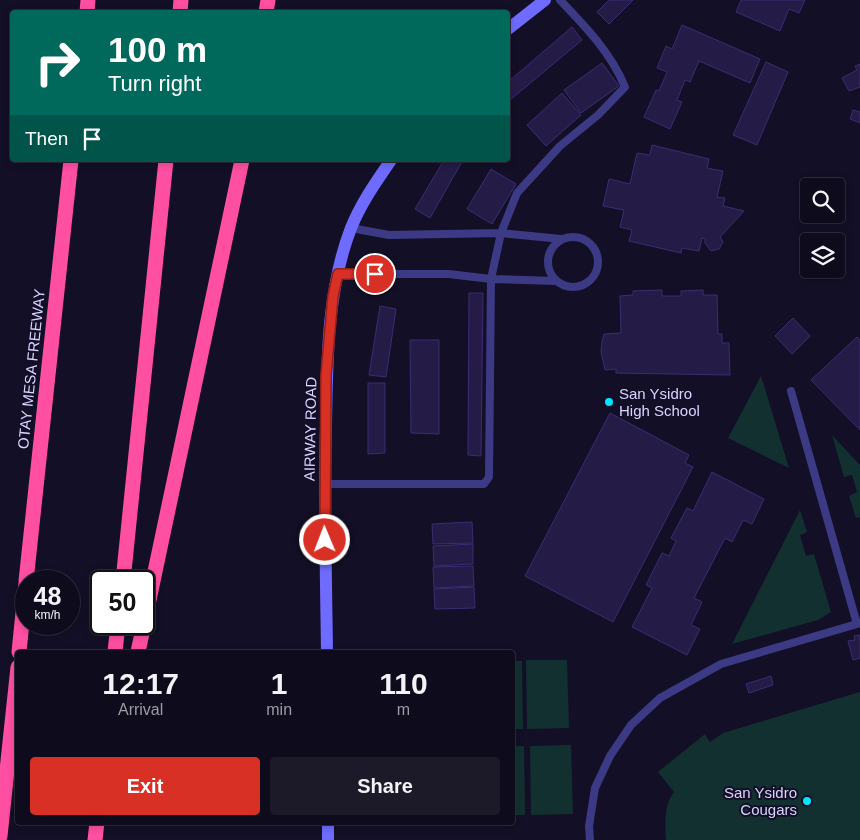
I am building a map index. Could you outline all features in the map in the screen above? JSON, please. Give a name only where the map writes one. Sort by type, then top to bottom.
[{"type":"highway","name":"OTAY MESA FREEWAY","points":[[27,570],[71,162]]},
{"type":"highway","points":[[123,570],[166,162]]},
{"type":"highway","points":[[138,650],[242,162]]},
{"type":"highway","name":"OTAY MESA FREEWAY","points":[[19,650],[21,635]]},
{"type":"highway","points":[[115,650],[117,635]]},
{"type":"highway","points":[[0,836],[15,695]]},
{"type":"highway","points":[[95,840],[97,825]]},
{"type":"main road","points":[[510,26],[545,0]]},
{"type":"main road","name":"AIRWAY ROAD","points":[[327,650],[326,375],[333,296],[351,228],[367,195],[390,162]]},
{"type":"main road","points":[[328,825],[328,840]]},
{"type":"lane","points":[[325,484],[484,484],[489,477],[491,279],[501,233],[517,193],[560,146],[598,115],[625,87],[612,60],[583,24],[560,0]]},
{"type":"lane","points":[[351,228],[389,235],[501,233],[561,239],[577,236],[591,245],[596,252],[598,260],[597,269],[593,276],[579,286],[563,285],[556,280],[548,267],[550,251],[561,239]]},
{"type":"lane","points":[[338,274],[449,274],[491,279],[556,280]]},
{"type":"lane","points":[[590,840],[589,826],[595,788],[610,756],[631,725],[660,698],[721,664],[859,623],[791,391]]},
{"type":"green space","points":[[761,376],[789,468],[728,438]]},
{"type":"green space","points":[[832,435],[860,465],[860,517],[856,518],[849,496],[857,492],[852,475],[844,477]]},
{"type":"green space","points":[[800,510],[807,532],[800,535],[806,556],[814,554],[831,612],[818,620],[732,644]]},
{"type":"green space","points":[[526,660],[567,660],[569,728],[527,729]]},
{"type":"green space","points":[[515,661],[522,661],[523,729],[515,729]]},
{"type":"green space","points":[[860,692],[860,840],[666,840],[665,821],[668,802],[674,792],[658,772],[705,734],[710,742],[723,733]]},
{"type":"green space","points":[[571,745],[573,814],[531,815],[530,746]]},
{"type":"green space","points":[[515,746],[524,746],[525,815],[515,815]]},
{"type":"building","points":[[609,0],[633,0],[609,24],[597,12]]},
{"type":"building","points":[[741,0],[805,0],[799,13],[789,9],[780,31],[736,12]]},
{"type":"building","points":[[682,25],[760,59],[750,83],[699,61],[690,82],[685,80],[677,100],[682,102],[670,129],[644,117],[656,90],[659,91],[667,72],[657,68],[666,46],[672,49]]},
{"type":"building","points":[[572,27],[582,40],[510,100],[510,80]]},
{"type":"building","points":[[766,62],[788,72],[757,145],[733,135]]},
{"type":"building","points":[[602,63],[619,86],[581,113],[564,90]]},
{"type":"building","points":[[860,64],[860,87],[849,91],[842,78],[857,70],[855,66]]},
{"type":"building","points":[[562,93],[581,115],[546,146],[527,125]]},
{"type":"building","points":[[853,110],[860,112],[860,123],[850,119]]},
{"type":"building","points":[[652,145],[709,159],[707,168],[723,171],[717,197],[725,198],[723,206],[744,211],[720,237],[723,242],[719,249],[711,251],[705,243],[705,239],[702,238],[699,251],[682,248],[681,253],[629,241],[632,230],[620,227],[624,210],[603,206],[609,179],[630,184],[637,153],[650,155]]},
{"type":"building","points":[[443,162],[462,162],[430,218],[415,209]]},
{"type":"building","points":[[491,169],[516,184],[492,224],[467,209]]},
{"type":"building","points":[[662,290],[662,296],[681,296],[681,291],[703,290],[703,295],[717,295],[718,334],[722,334],[722,343],[729,343],[730,375],[616,373],[616,369],[605,370],[601,352],[602,342],[604,334],[621,333],[620,296],[633,295],[633,291]]},
{"type":"building","points":[[469,293],[483,293],[481,456],[468,455]]},
{"type":"building","points":[[380,306],[396,309],[386,377],[369,375]]},
{"type":"building","points":[[793,318],[810,336],[792,354],[775,336]]},
{"type":"building","points":[[857,337],[860,340],[860,430],[811,380]]},
{"type":"building","points":[[410,340],[439,340],[439,434],[411,433]]},
{"type":"building","points":[[368,383],[385,383],[385,453],[368,454]]},
{"type":"building","points":[[610,413],[689,455],[685,463],[693,467],[613,622],[525,576]]},
{"type":"building","points":[[712,472],[764,499],[752,524],[743,520],[732,542],[725,538],[694,598],[702,602],[691,625],[700,629],[687,655],[632,627],[652,588],[646,585],[662,553],[669,556],[676,541],[671,538],[687,508],[693,511]]},
{"type":"building","points":[[472,522],[473,543],[433,544],[432,524]]},
{"type":"building","points":[[473,544],[473,564],[434,566],[433,546]]},
{"type":"building","points":[[473,566],[474,586],[434,588],[433,567]]},
{"type":"building","points":[[474,587],[475,608],[435,609],[434,589]]},
{"type":"building","points":[[860,635],[860,658],[853,660],[848,641],[855,640],[854,636]]},
{"type":"building","points":[[771,676],[773,685],[749,693],[746,684]]},
{"type":"place","name":"San Ysidro High School","points":[[609,402]]},
{"type":"place","name":"San Ysidro Cougars","points":[[807,801]]},
{"type":"route","points":[[325,540],[326,375],[333,296],[338,274],[375,274]]}]
